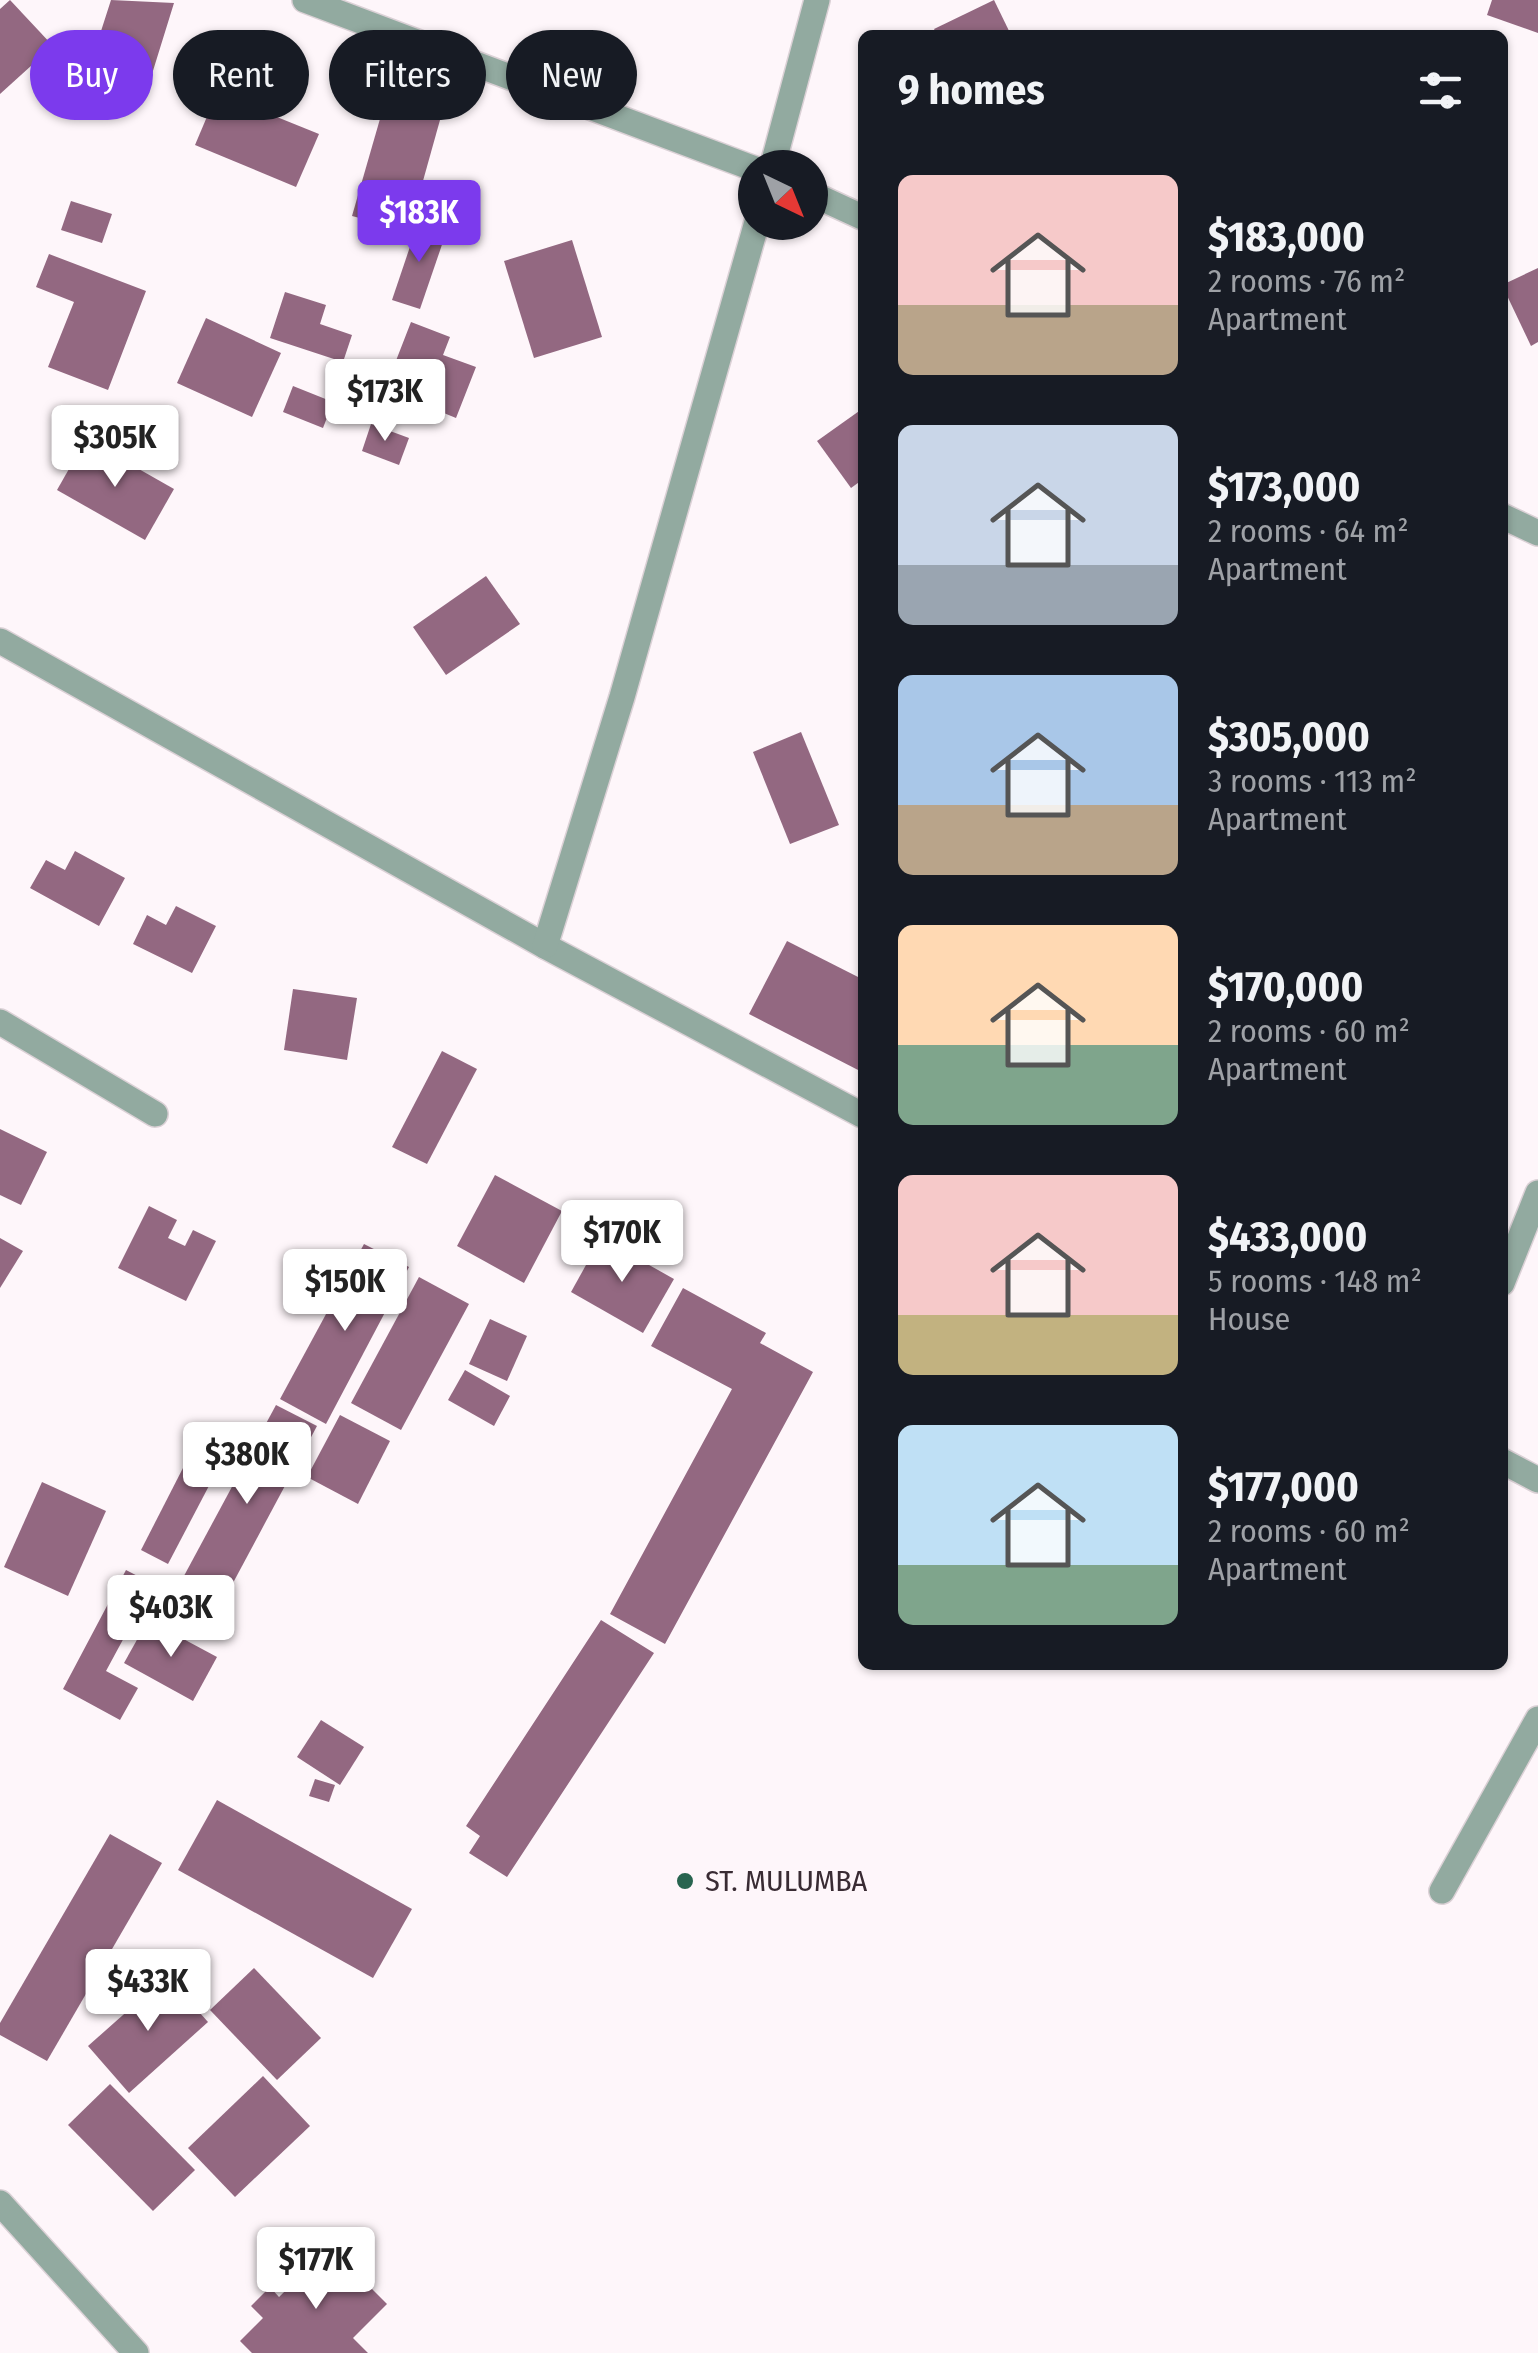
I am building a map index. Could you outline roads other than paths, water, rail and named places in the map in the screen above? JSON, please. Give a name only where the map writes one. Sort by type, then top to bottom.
[{"type":"street","points":[[306,0],[738,164]]},
{"type":"street","points":[[777,150],[817,0]]},
{"type":"street","points":[[828,201],[858,215]]},
{"type":"street","points":[[545,946],[622,697],[752,240]]},
{"type":"street","points":[[1508,519],[1538,533]]},
{"type":"street","points":[[0,641],[545,946],[858,1113]]},
{"type":"street","points":[[0,1022],[155,1114]]},
{"type":"street","points":[[1508,1268],[1538,1193]]},
{"type":"street","points":[[1508,1463],[1538,1480]]},
{"type":"street","points":[[1442,1891],[1538,1720]]},
{"type":"street","points":[[0,2203],[136,2353]]},
{"type":"place","name":"ST. MULUMBA","points":[[685,1881]]}]
